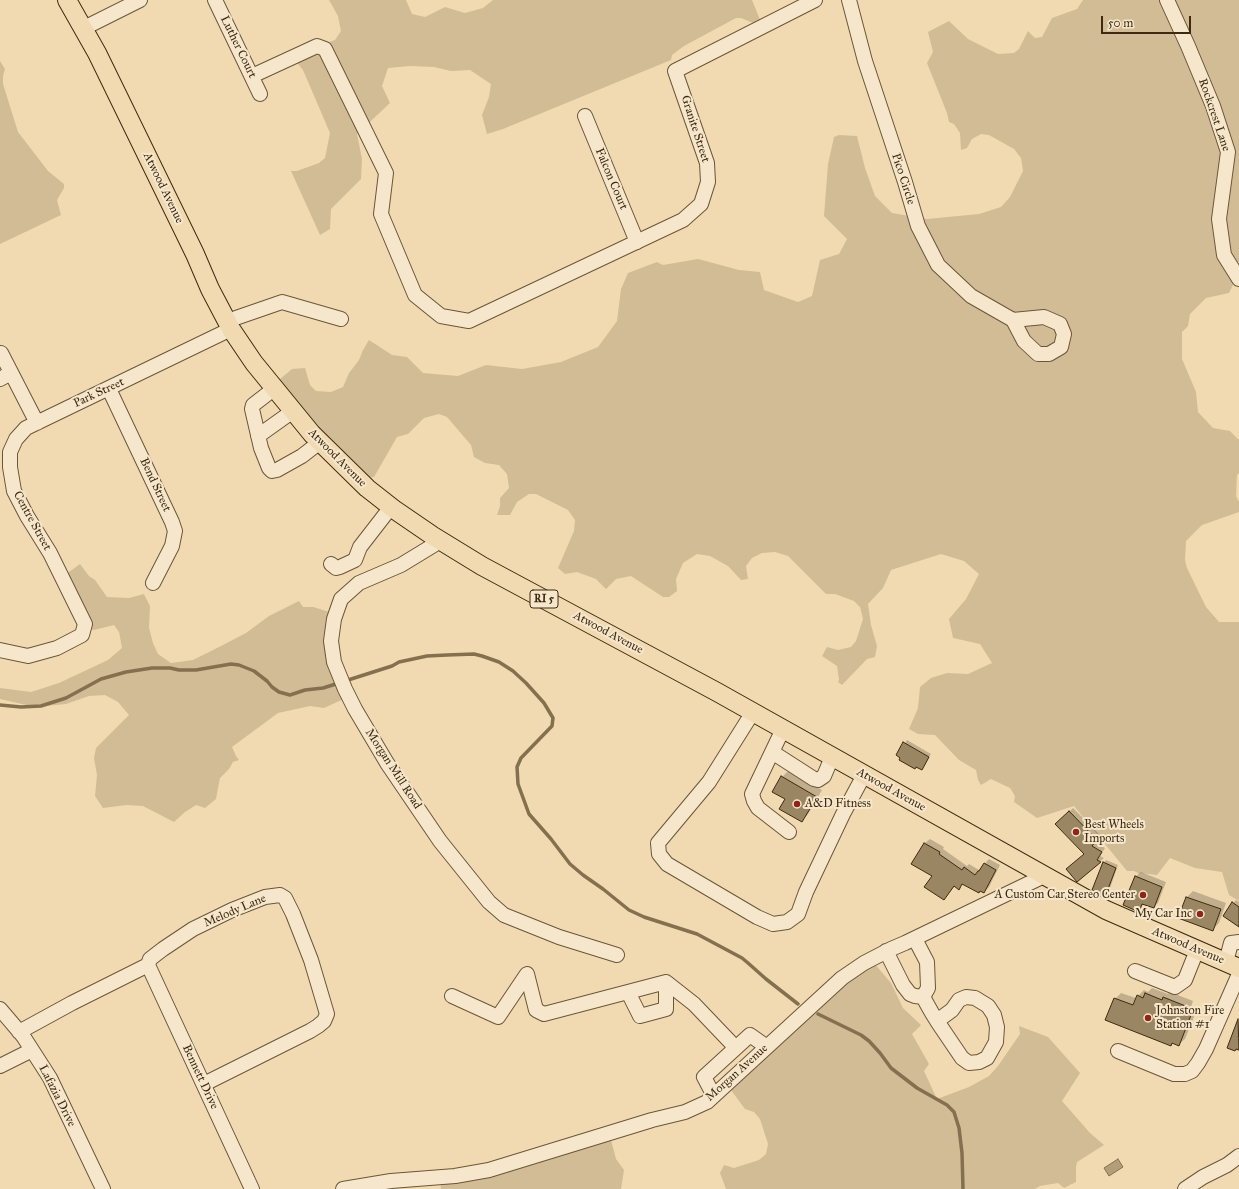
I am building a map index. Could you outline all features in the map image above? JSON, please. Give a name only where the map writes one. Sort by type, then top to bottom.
[{"type":"main road","name":"Atwood Avenue","points":[[67,0],[84,28],[195,254],[210,289],[229,325],[254,363],[293,411],[320,442],[367,488],[391,507],[433,536],[442,540],[482,566],[753,712],[1106,910],[1235,968]]},
{"type":"street","points":[[84,28],[140,0]]},
{"type":"street","name":"Luther Court","points":[[215,0],[260,94]]},
{"type":"street","name":"Granite Street","points":[[252,76],[317,46],[325,49],[386,173],[381,214],[415,295],[441,316],[469,321],[683,220],[700,204],[708,182],[707,163],[675,71],[815,0]]},
{"type":"street","name":"Pico Circle","points":[[849,0],[865,61],[918,226],[938,265],[971,296],[1013,320]]},
{"type":"street","name":"Rockcrest Lane","points":[[1166,0],[1188,46],[1210,100],[1228,152],[1218,219],[1224,255],[1239,279]]},
{"type":"street","name":"Falcon Court","points":[[585,116],[637,242]]},
{"type":"street","points":[[229,325],[282,302],[341,319]]},
{"type":"street","name":"Park Street","points":[[37,423],[109,389],[229,325]]},
{"type":"street","points":[[1,353],[6,376],[37,423]]},
{"type":"street","points":[[274,388],[253,405],[252,409],[264,459],[269,468],[272,471],[288,464],[320,442]]},
{"type":"street","name":"Bend Street","points":[[109,389],[172,522],[174,531],[172,546],[153,584]]},
{"type":"street","points":[[258,436],[293,411]]},
{"type":"street","name":"Centre Street","points":[[0,650],[28,656],[57,648],[82,635],[85,624],[50,553],[27,516],[14,491],[10,467],[10,452],[16,439],[21,433],[26,428],[37,423]]},
{"type":"street","points":[[331,564],[336,568],[354,560],[360,547],[391,507]]},
{"type":"street","name":"Morgan Mill Road","points":[[442,540],[401,565],[359,583],[341,599],[334,619],[331,641],[334,662],[345,689],[387,763],[440,841],[489,902],[504,915],[534,928],[617,955]]},
{"type":"street","points":[[753,712],[709,782],[658,843],[659,854],[667,864],[757,917],[773,924],[787,922],[798,914],[806,892],[843,814],[864,775]]},
{"type":"street","points":[[783,729],[752,794],[754,802],[758,808],[789,832]]},
{"type":"street","points":[[772,752],[818,780],[824,776],[832,757]]},
{"type":"street","name":"Morgan Avenue","points":[[343,1189],[391,1181],[455,1176],[489,1170],[652,1120],[685,1112],[707,1102],[842,978],[864,963],[886,951],[1044,876]]},
{"type":"street","name":"Melody Lane","points":[[19,1032],[72,1003],[148,965],[150,959],[193,929],[232,910],[265,897],[280,895],[285,898],[293,914],[311,960],[327,1014],[324,1021],[310,1031],[204,1084]]},
{"type":"street","points":[[914,939],[927,962],[928,988],[923,997]]},
{"type":"street","points":[[1118,1050],[1174,1074],[1185,1074],[1192,1071],[1206,1049],[1235,968],[1231,943],[1239,942]]},
{"type":"street","points":[[1135,971],[1175,987],[1185,980],[1197,950]]},
{"type":"street","points":[[886,951],[903,985],[910,994],[923,997]]},
{"type":"street","name":"Bennett Drive","points":[[148,965],[252,1189]]},
{"type":"street","points":[[452,996],[498,1017],[527,974],[536,1010],[544,1014],[666,982]]},
{"type":"street","points":[[666,982],[694,1004],[736,1048]]},
{"type":"street","points":[[628,992],[640,1016],[666,1009],[666,982]]},
{"type":"street","points":[[923,997],[937,1021],[962,1058],[969,1063],[979,1062],[986,1058],[996,1042],[997,1027],[994,1015],[988,1006],[975,998],[966,997],[959,1000],[952,1010],[937,1021]]},
{"type":"street","name":"Lafazia Drive","points":[[0,1010],[19,1032],[50,1078],[103,1189]]},
{"type":"street","points":[[714,1096],[704,1077],[750,1035],[767,1047]]},
{"type":"street","points":[[0,1066],[32,1050]]},
{"type":"street","points":[[1185,1189],[1227,1165],[1239,1156]]},
{"type":"shaded area","points":[[329,0],[406,0],[412,14],[425,17],[445,7],[465,13],[483,8],[493,0],[752,0],[763,27],[741,18],[736,18],[684,46],[672,55],[671,60],[503,129],[487,134],[482,115],[489,97],[491,84],[470,70],[451,71],[434,67],[410,66],[388,68],[382,86],[390,103],[357,134],[362,159],[361,179],[331,209],[330,229],[320,235],[291,171],[297,171],[319,163],[325,158],[330,133],[303,70],[290,54],[299,49],[305,43],[318,46],[335,40],[341,31],[338,16]]},
{"type":"shaded area","points":[[1083,0],[1239,0],[1239,273],[1229,293],[1206,298],[1190,314],[1188,326],[1182,332],[1182,359],[1196,392],[1198,412],[1213,428],[1230,431],[1239,440],[1239,473],[1237,475],[1236,496],[1239,502],[1239,512],[1202,525],[1186,541],[1185,560],[1187,568],[1206,607],[1219,622],[1239,622],[1239,901],[1229,895],[1222,872],[1195,868],[1170,858],[1157,875],[1140,874],[1134,871],[1127,871],[1074,806],[1037,818],[1014,802],[1015,796],[1010,788],[991,779],[981,785],[978,780],[976,770],[959,760],[935,735],[918,734],[909,729],[918,708],[920,687],[931,678],[947,673],[968,674],[992,663],[980,644],[953,638],[949,619],[966,599],[979,574],[964,561],[941,554],[891,570],[883,588],[868,604],[871,625],[877,646],[875,657],[867,659],[842,685],[838,682],[837,666],[822,656],[827,647],[838,650],[851,647],[856,641],[863,619],[860,607],[854,601],[835,594],[826,594],[788,556],[775,552],[762,553],[752,558],[746,566],[748,579],[741,580],[728,566],[710,556],[697,554],[683,563],[676,579],[677,591],[669,597],[663,597],[631,576],[616,579],[606,589],[596,579],[577,572],[565,574],[558,568],[574,531],[575,520],[568,510],[536,494],[529,494],[517,502],[510,515],[497,515],[500,506],[500,498],[509,488],[507,474],[499,465],[485,463],[474,457],[471,445],[447,417],[439,414],[424,418],[408,434],[397,437],[374,477],[358,480],[274,384],[292,369],[305,368],[310,385],[316,391],[331,392],[343,387],[349,373],[359,360],[369,340],[392,355],[407,357],[423,373],[458,376],[486,365],[522,369],[561,362],[598,347],[617,321],[621,289],[628,273],[657,262],[663,265],[698,259],[739,270],[760,272],[764,290],[798,302],[812,296],[820,260],[839,254],[847,239],[824,216],[828,164],[834,137],[839,135],[857,136],[865,168],[875,196],[892,213],[927,219],[979,214],[1001,207],[1010,197],[1023,171],[1021,158],[1014,149],[989,135],[981,134],[972,139],[967,148],[961,150],[960,133],[954,124],[949,122],[947,113],[927,63],[933,52],[928,32],[949,21],[968,39],[998,54],[1014,53],[1019,49],[1028,31],[1035,38],[1042,37],[1052,18],[1077,9]]},
{"type":"shaded area","points":[[0,61],[5,69],[3,84],[18,132],[48,171],[64,184],[64,188],[57,200],[61,215],[0,244]]},
{"type":"shaded area","points":[[80,564],[89,576],[95,580],[107,597],[129,598],[144,594],[150,606],[149,628],[153,643],[158,654],[171,663],[193,660],[246,633],[269,616],[299,601],[303,607],[313,607],[333,613],[331,639],[348,697],[324,708],[310,706],[278,713],[232,747],[239,760],[233,762],[229,769],[220,778],[216,799],[205,808],[196,805],[174,822],[143,806],[126,805],[103,808],[95,796],[97,775],[94,758],[96,748],[129,715],[118,702],[105,695],[89,696],[66,704],[35,707],[0,699],[0,688],[31,692],[59,683],[108,660],[122,648],[119,632],[114,625],[94,630],[86,628],[62,577]]},
{"type":"shaded area","points":[[874,963],[891,983],[903,1008],[921,1025],[912,1034],[929,1064],[924,1071],[937,1099],[969,1087],[989,1076],[998,1066],[1020,1034],[1019,1026],[1048,1037],[1080,1073],[1062,1101],[1090,1133],[1104,1145],[1077,1162],[1076,1182],[1064,1188],[1058,1183],[1040,1186],[1035,1189],[726,1189],[720,1173],[724,1165],[734,1168],[759,1160],[766,1154],[768,1144],[760,1119],[754,1112],[745,1109],[728,1086],[842,979]]},
{"type":"shaded area","points":[[610,1136],[616,1159],[624,1170],[621,1189],[441,1189],[440,1179]]},
{"type":"shaded area","points":[[1118,1159],[1123,1167],[1109,1176],[1104,1168]]},
{"type":"building","points":[[903,742],[929,757],[922,770],[916,767],[915,769],[899,760],[900,758],[896,755]]},
{"type":"building","name":"A&D Fitness","points":[[781,776],[817,797],[802,822],[779,809],[785,799],[772,792]]},
{"type":"building","points":[[1069,811],[1097,840],[1092,846],[1102,852],[1097,860],[1101,862],[1077,882],[1066,869],[1084,854],[1055,824]]},
{"type":"building","points":[[924,843],[940,852],[939,854],[962,870],[964,867],[975,875],[984,863],[996,870],[984,893],[980,891],[979,893],[962,884],[959,890],[954,886],[944,900],[924,887],[932,876],[911,864]]},
{"type":"building","points":[[1103,862],[1116,868],[1105,897],[1092,890]]},
{"type":"building","name":"A Custom Car Stereo Center","points":[[1135,876],[1162,887],[1154,908],[1142,904],[1139,912],[1123,905]]},
{"type":"building","name":"My Car Inc","points":[[1186,897],[1221,909],[1213,931],[1178,918]]},
{"type":"building","points":[[1232,902],[1239,907],[1239,927],[1223,916]]},
{"type":"building","name":"Johnston Fire Station #1","points":[[1145,993],[1162,1000],[1163,997],[1188,1007],[1186,1013],[1191,1015],[1179,1046],[1172,1043],[1171,1046],[1105,1020],[1114,998],[1133,1005],[1137,995],[1143,998]]},
{"type":"building","points":[[1238,1019],[1239,1050],[1236,1049],[1235,1051],[1227,1048]]},
{"type":"waterway","points":[[345,681],[392,666],[399,662],[427,656],[474,654],[499,662],[513,671],[544,703],[553,718],[552,726],[521,758],[517,767],[518,784],[529,814],[570,864],[629,910],[644,917],[697,934],[742,958],[798,1004]]},
{"type":"waterway","points":[[0,705],[21,707],[41,706],[66,698],[101,679],[126,672],[152,668],[196,670],[231,664],[239,665],[254,671],[279,692],[290,695],[305,690],[323,688],[339,683]]},
{"type":"waterway","points":[[818,1014],[861,1035],[880,1053],[891,1068],[917,1088],[947,1105],[954,1112],[959,1128],[962,1153],[963,1189]]},
{"type":"place","name":"A&D Fitness","points":[[797,804]]},
{"type":"place","name":"Best Wheels Imports","points":[[1076,832]]},
{"type":"place","name":"A Custom Car Stereo Center","points":[[1143,895]]},
{"type":"place","name":"My Car Inc","points":[[1200,914]]},
{"type":"place","name":"Johnston Fire Station #1","points":[[1148,1018]]}]
